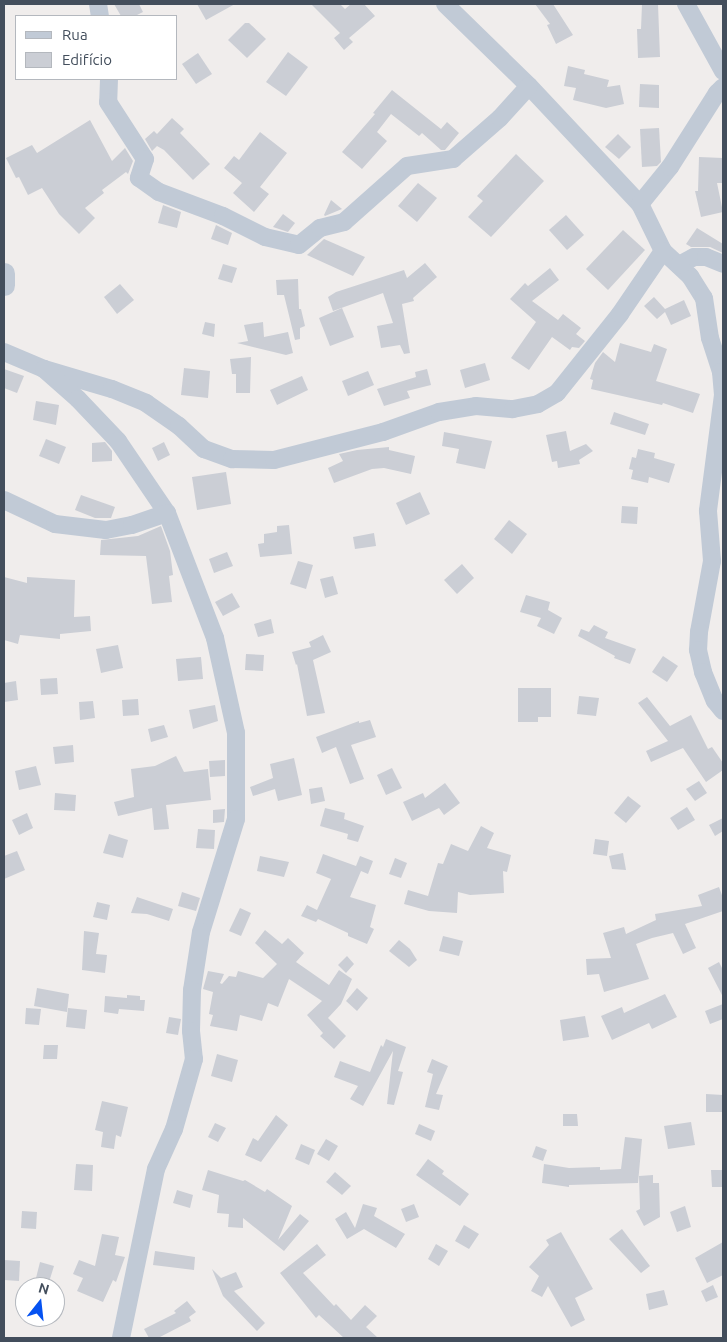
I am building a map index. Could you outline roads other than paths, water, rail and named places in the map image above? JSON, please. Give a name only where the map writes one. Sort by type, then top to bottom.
[{"type":"street","points":[[445,4],[529,86],[640,204],[663,251],[690,276],[704,298],[710,338],[720,372],[723,395],[708,511],[718,561],[699,632],[698,650],[703,672],[715,701],[723,711]]},
{"type":"street","points":[[686,4],[723,71]]},
{"type":"street","points":[[109,80],[108,102],[145,159],[139,178],[160,192],[223,216],[265,237],[299,245],[320,228],[344,222],[407,166],[453,159],[500,118],[529,86]]},
{"type":"street","points":[[640,204],[670,167],[717,93],[723,87]]},
{"type":"street","points":[[4,352],[44,369],[112,388],[146,403],[179,426],[204,449],[232,459],[274,460],[383,432],[439,412],[476,406],[513,409],[538,404],[557,393],[620,314],[663,251]]},
{"type":"street","points":[[678,265],[694,257],[706,257],[723,264]]},
{"type":"street","points":[[4,273],[4,285]]},
{"type":"street","points":[[709,322],[723,334]]},
{"type":"street","points":[[44,369],[78,399],[118,440],[167,512],[215,638],[236,733],[236,819],[201,932],[192,990],[191,1031],[194,1059],[174,1129],[156,1169],[121,1338]]},
{"type":"street","points":[[4,500],[55,524],[106,530],[132,525],[167,512]]}]
